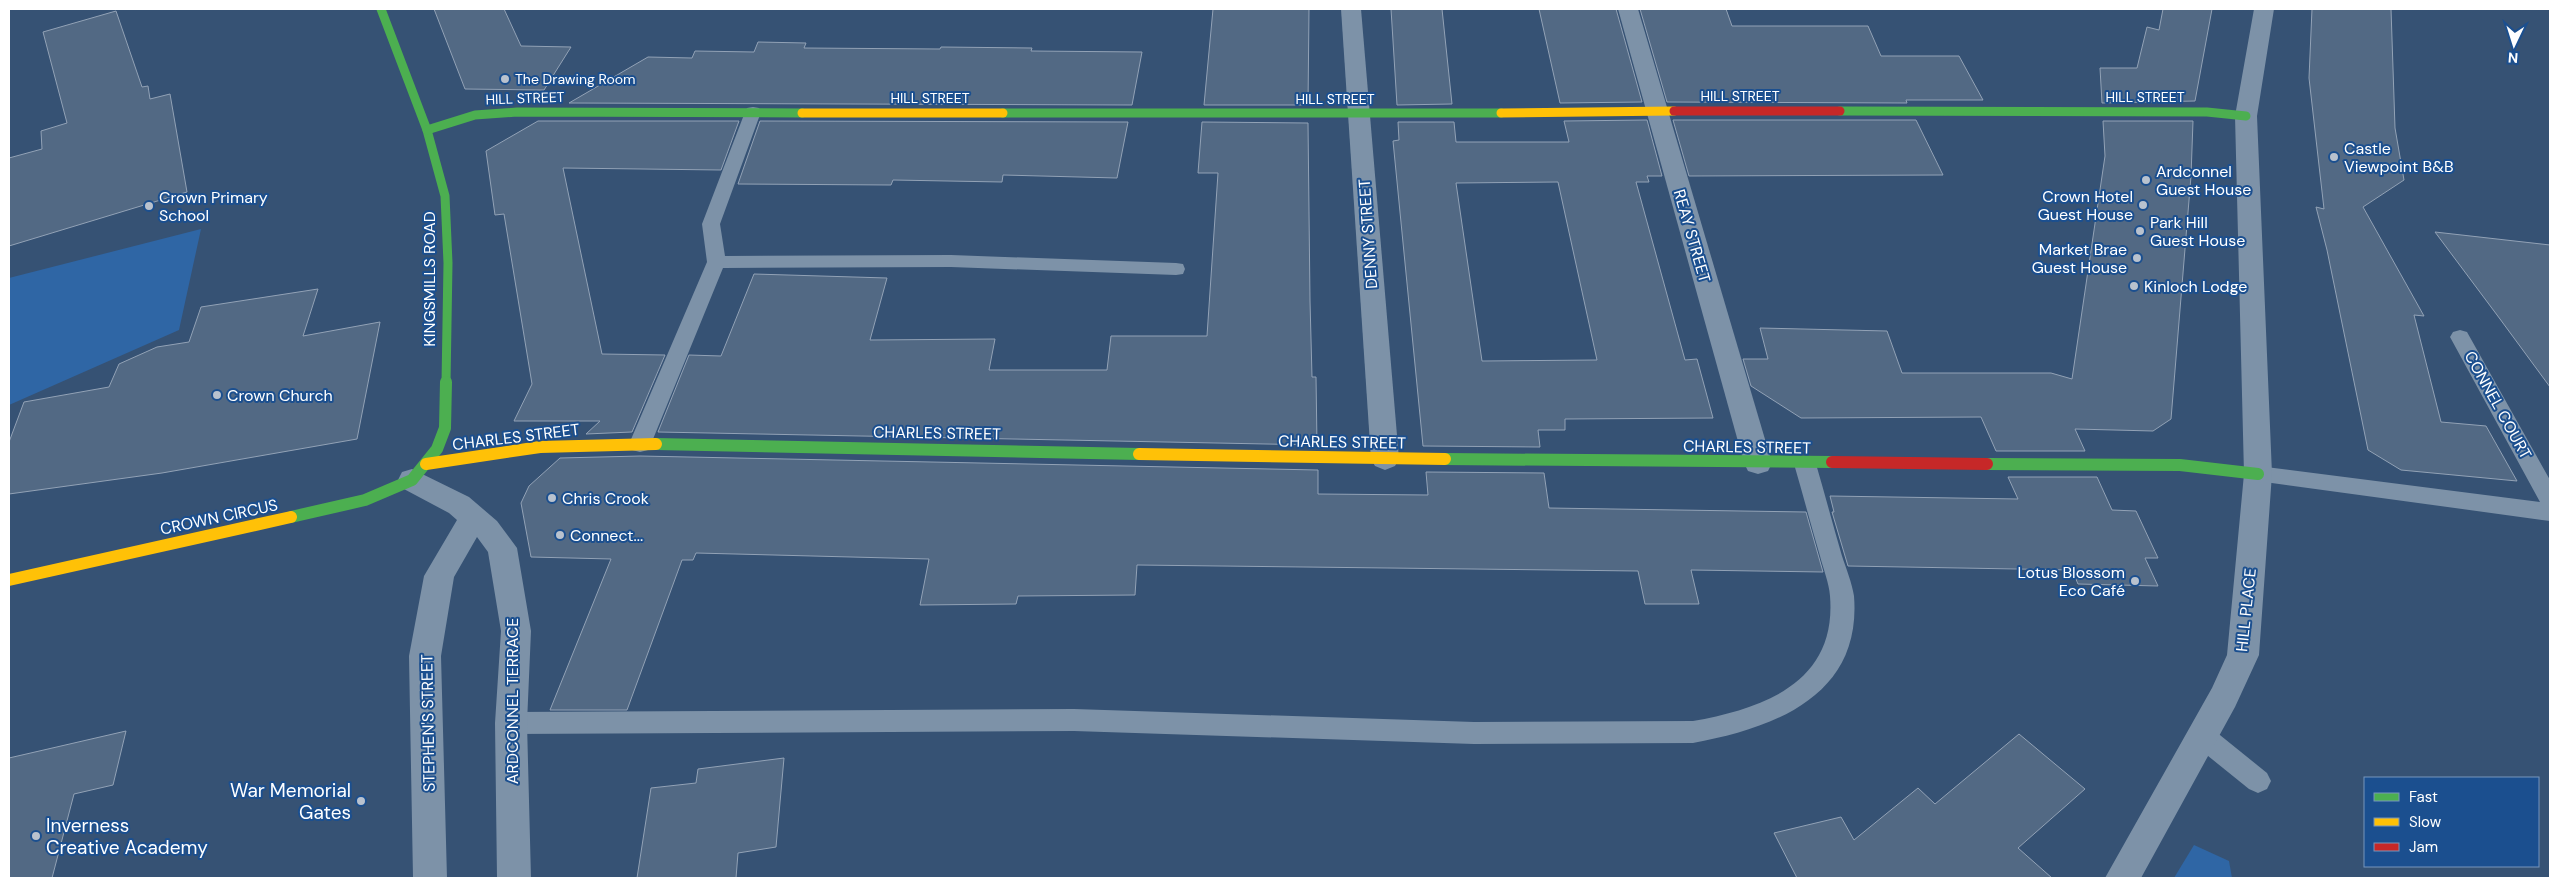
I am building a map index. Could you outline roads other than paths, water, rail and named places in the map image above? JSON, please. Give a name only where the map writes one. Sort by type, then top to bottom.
[{"type":"street","name":"KINGSMILLS ROAD","points":[[382,9],[427,130],[445,196],[448,263],[444,428],[437,449],[419,472]]},
{"type":"street","name":"DENNY STREET","points":[[1351,9],[1385,459]]},
{"type":"street","name":"REAY STREET","points":[[1628,9],[1758,463]]},
{"type":"street","name":"HILL PLACE","points":[[2201,735],[2224,697],[2243,656],[2258,474],[2246,116],[2264,9]]},
{"type":"street","name":"HILL STREET","points":[[427,130],[475,114],[517,112],[1359,114],[1656,111],[2197,112],[2246,116]]},
{"type":"street","name":"CHARLES STREET","points":[[419,472],[540,447],[640,444],[1385,459],[1805,464],[2180,465],[2258,474]]},
{"type":"street","name":"ARDCONNEL TERRACE","points":[[419,472],[487,530],[502,548],[516,631],[511,723],[514,878]]},
{"type":"street","name":"CROWN CIRCUS","points":[[9,580],[365,500],[419,472]]},
{"type":"street","name":"STEPHEN'S STREET","points":[[430,878],[425,656],[439,576],[460,538],[474,519]]},
{"type":"street","points":[[2122,878],[2201,735]]},
{"type":"lane","points":[[640,444],[716,262],[711,224],[753,112]]},
{"type":"lane","points":[[716,262],[951,261],[1176,269]]},
{"type":"lane","name":"CONNEL COURT","points":[[2460,337],[2550,500]]},
{"type":"lane","points":[[511,723],[1074,720],[1474,732],[1693,732],[1727,727],[1759,718],[1792,700],[1820,678],[1834,654],[1841,635],[1844,617],[1842,595],[1805,464]]},
{"type":"lane","points":[[2258,474],[2550,512]]},
{"type":"lane","points":[[2201,735],[2258,781]]},
{"type":"place","name":"The Drawing Room","points":[[505,79]]},
{"type":"place","name":"Castle Viewpoint B&B","points":[[2334,157]]},
{"type":"place","name":"Ardconnel Guest House","points":[[2146,180]]},
{"type":"place","name":"Crown Hotel Guest House","points":[[2143,205]]},
{"type":"place","name":"Crown Primary School","points":[[149,206]]},
{"type":"place","name":"Park Hill Guest House","points":[[2140,231]]},
{"type":"place","name":"Market Brae Guest House","points":[[2137,258]]},
{"type":"place","name":"Kinloch Lodge","points":[[2134,286]]},
{"type":"place","name":"Crown Church","points":[[217,395]]},
{"type":"place","name":"Chris Crook","points":[[552,498]]},
{"type":"place","name":"Connect...","points":[[560,535]]},
{"type":"place","name":"Lotus Blossom Eco Café","points":[[2135,581]]},
{"type":"place","name":"War Memorial Gates","points":[[361,801]]},
{"type":"place","name":"Inverness Creative Academy","points":[[36,836]]}]
